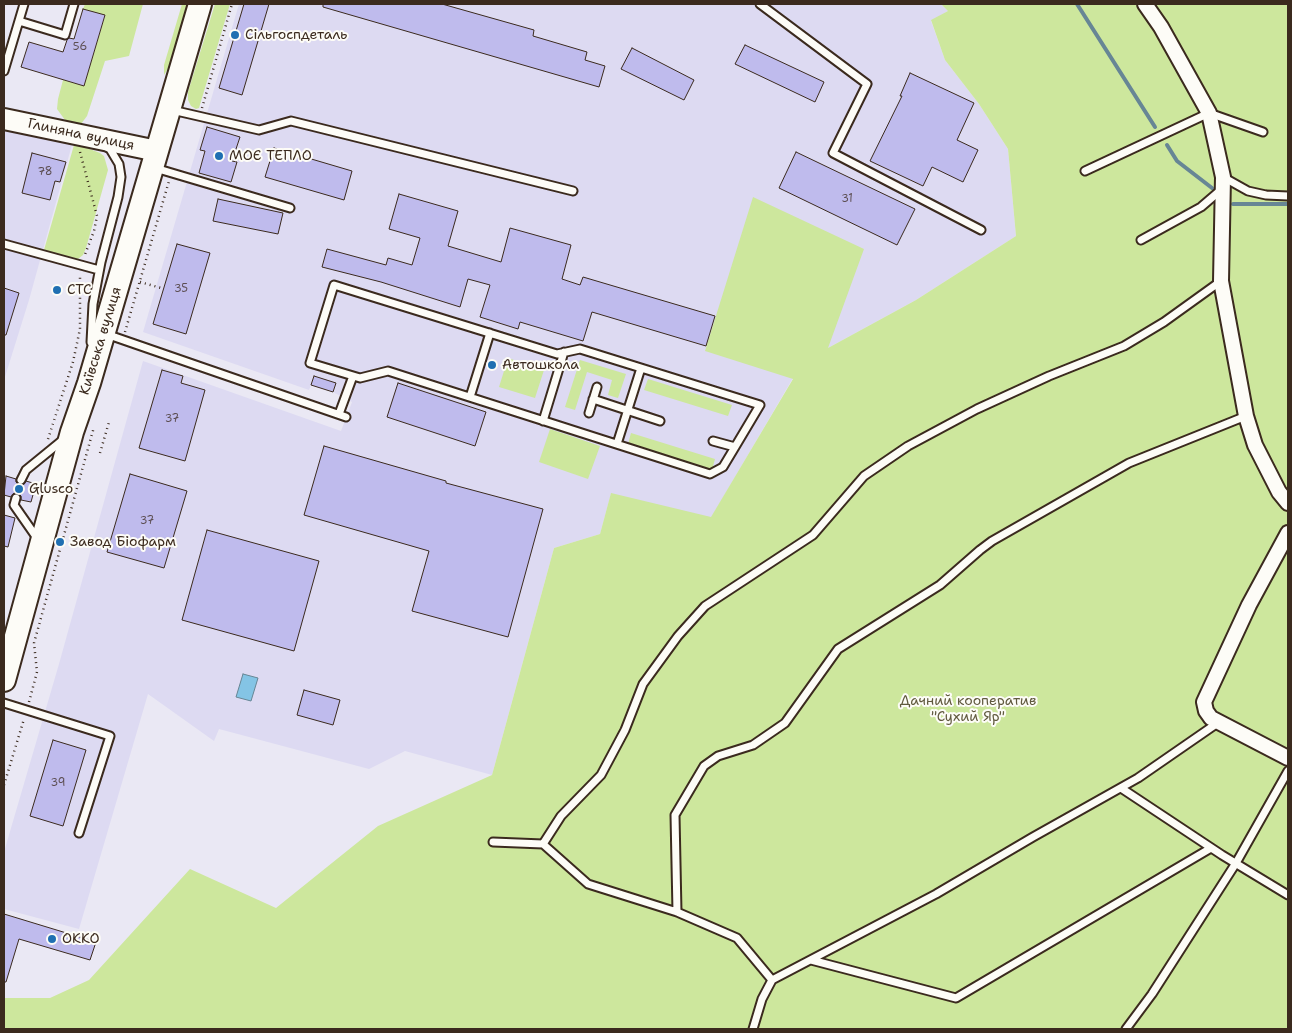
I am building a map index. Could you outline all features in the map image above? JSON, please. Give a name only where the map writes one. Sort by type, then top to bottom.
[{"type":"main road","name":"Київська вулиця","points":[[4,680],[13,630],[42,544],[72,432],[89,383],[113,336],[160,163],[170,109],[200,4]]},
{"type":"street","points":[[1145,4],[1161,27],[1209,113],[1223,183],[1220,281],[1246,416],[1255,445],[1279,492],[1288,503]]},
{"type":"street","name":"Глиняна вулиця","points":[[4,119],[82,136],[160,163]]},
{"type":"street","points":[[1288,533],[1249,606],[1204,702],[1206,711],[1211,718],[1288,758]]},
{"type":"lane","points":[[4,71],[24,4]]},
{"type":"lane","points":[[19,21],[65,35],[74,4]]},
{"type":"lane","points":[[760,4],[867,84],[833,153],[981,230]]},
{"type":"lane","points":[[170,109],[259,130],[291,121],[573,191]]},
{"type":"lane","points":[[1085,171],[1209,113],[1263,132]]},
{"type":"lane","points":[[82,136],[110,149],[119,164],[121,177],[99,270],[94,304],[89,383]]},
{"type":"lane","points":[[160,163],[290,208]]},
{"type":"lane","points":[[1141,240],[1201,207],[1223,183],[1266,195],[1288,196]]},
{"type":"lane","points":[[4,244],[99,270]]},
{"type":"lane","points":[[543,844],[560,816],[601,775],[625,730],[643,684],[678,636],[705,606],[813,535],[864,476],[908,446],[977,409],[1049,376],[1124,346],[1164,322],[1220,281]]},
{"type":"lane","points":[[334,284],[490,333],[557,354],[580,349],[760,405],[723,467],[710,474],[388,371],[360,378],[310,363],[334,284]]},
{"type":"lane","points":[[470,397],[490,333]]},
{"type":"lane","points":[[113,336],[346,417]]},
{"type":"lane","points":[[543,421],[564,352]]},
{"type":"lane","points":[[617,444],[641,368]]},
{"type":"lane","points":[[339,414],[354,376]]},
{"type":"lane","points":[[589,413],[597,387]]},
{"type":"lane","points":[[593,399],[660,421]]},
{"type":"lane","points":[[677,912],[675,815],[699,774],[704,766],[718,756],[753,745],[786,723],[838,649],[940,585],[980,550],[1000,536],[1129,463],[1246,416]]},
{"type":"lane","points":[[21,480],[26,470],[72,432]]},
{"type":"lane","points":[[714,441],[735,447]]},
{"type":"lane","points":[[16,498],[14,504],[42,544]]},
{"type":"lane","points":[[4,703],[110,736],[79,833]]},
{"type":"lane","points":[[753,1029],[762,999],[772,980],[936,894],[1121,788],[1219,722]]},
{"type":"lane","points":[[1126,1029],[1152,994],[1236,864],[1288,771]]},
{"type":"lane","points":[[1121,788],[1211,848],[1288,895]]},
{"type":"lane","points":[[493,842],[543,844],[588,884],[677,912],[737,938],[772,980]]},
{"type":"lane","points":[[811,960],[956,998],[1211,848]]},
{"type":"path","points":[[200,116],[232,4]]},
{"type":"path","points":[[46,453],[48,438],[73,362],[80,329],[79,284],[82,265],[94,231],[97,216],[82,136]]},
{"type":"path","points":[[113,336],[140,282],[160,163]]},
{"type":"path","points":[[140,282],[161,288]]},
{"type":"path","points":[[100,453],[109,422]]},
{"type":"path","points":[[4,785],[37,672],[34,643],[87,450]]},
{"type":"shaded area","points":[[239,4],[941,4],[948,11],[931,21],[945,60],[979,104],[1008,149],[1016,236],[916,300],[828,348],[793,378],[711,518],[611,494],[600,534],[554,548],[492,775],[405,751],[369,769],[219,729],[214,741],[148,694],[79,929],[4,909],[4,852],[59,664],[143,361],[341,431],[352,402],[333,392],[311,385],[309,390],[143,332]]},
{"type":"shaded area","points":[[4,125],[73,141],[29,300],[4,380]]},
{"type":"green space","points":[[85,4],[143,4],[129,56],[105,61],[87,116],[81,124],[72,124],[65,120],[57,109],[63,80],[84,86],[105,16],[83,9]]},
{"type":"green space","points":[[182,4],[187,4],[169,67],[164,75],[164,65]]},
{"type":"green space","points":[[215,4],[230,4],[199,108],[196,109],[191,106],[188,100],[188,92]]},
{"type":"green space","name":"Дачний кооператив \"Сухий Яр\"","points":[[941,4],[1288,4],[1288,1029],[4,1029],[4,998],[50,998],[89,980],[190,869],[276,908],[378,826],[492,775],[554,548],[600,534],[611,493],[711,517],[793,379],[705,351],[753,197],[864,249],[828,348],[916,300],[1016,236],[1008,149],[979,104],[945,60],[931,20],[948,11]]},
{"type":"green space","points":[[74,145],[100,153],[104,156],[108,170],[86,248],[83,255],[78,259],[44,250]]},
{"type":"green space","points":[[508,358],[544,370],[535,398],[499,387]]},
{"type":"green space","points":[[580,360],[626,374],[618,398],[608,395],[612,380],[587,372],[575,410],[565,407]]},
{"type":"green space","points":[[648,379],[732,405],[728,416],[644,390]]},
{"type":"green space","points":[[550,429],[600,446],[588,479],[539,462]]},
{"type":"green space","points":[[631,433],[715,459],[712,470],[628,444]]},
{"type":"water","points":[[243,674],[258,678],[251,701],[236,697]]},
{"type":"building","points":[[244,4],[269,4],[242,95],[219,88]]},
{"type":"building","points":[[323,4],[442,4],[534,30],[533,36],[587,52],[585,60],[605,66],[599,87],[323,7]]},
{"type":"building","points":[[83,9],[105,15],[84,86],[21,67],[29,42],[63,52],[67,40],[69,38],[74,39]]},
{"type":"building","points":[[745,45],[824,82],[815,102],[735,64]]},
{"type":"building","points":[[632,48],[694,80],[684,100],[621,69]]},
{"type":"building","points":[[910,73],[974,103],[957,140],[978,150],[963,182],[932,167],[923,186],[870,161],[902,96],[900,96]]},
{"type":"building","name":"МОЄ ТЕПЛО","points":[[207,127],[240,137],[232,161],[237,162],[231,182],[199,173],[205,151],[200,150]]},
{"type":"building","points":[[274,148],[352,171],[344,200],[265,177]]},
{"type":"building","points":[[796,152],[915,209],[897,245],[779,188]]},
{"type":"building","points":[[32,153],[66,162],[60,182],[55,181],[50,200],[22,193]]},
{"type":"building","points":[[399,194],[458,211],[448,246],[501,262],[510,228],[571,245],[562,279],[580,285],[583,277],[715,316],[706,346],[592,312],[583,341],[520,322],[518,329],[480,317],[490,285],[468,279],[460,307],[381,282],[322,267],[327,249],[386,265],[388,258],[412,265],[420,238],[389,229]]},
{"type":"building","points":[[218,199],[283,213],[278,234],[213,221]]},
{"type":"building","points":[[177,244],[210,253],[186,334],[153,324]]},
{"type":"building","points":[[4,288],[19,293],[6,335],[4,335]]},
{"type":"building","points":[[162,370],[183,376],[181,383],[205,390],[185,461],[139,448]]},
{"type":"building","points":[[314,376],[336,383],[333,392],[311,385]]},
{"type":"building","points":[[398,383],[486,412],[475,446],[387,417]]},
{"type":"building","points":[[324,446],[446,481],[446,483],[543,509],[508,637],[412,611],[429,551],[304,515]]},
{"type":"building","points":[[130,474],[187,491],[164,568],[107,552]]},
{"type":"building","name":"Glusco","points":[[6,476],[16,479],[19,485],[23,485],[26,481],[36,484],[31,502],[21,500],[21,496],[18,493],[14,493],[11,497],[4,495]]},
{"type":"building","points":[[4,515],[15,518],[8,547],[4,546]]},
{"type":"building","points":[[207,530],[319,561],[294,651],[182,620]]},
{"type":"building","points":[[304,690],[340,700],[333,725],[297,715]]},
{"type":"building","points":[[53,740],[86,750],[63,826],[30,816]]},
{"type":"building","name":"ОККО","points":[[4,914],[96,942],[90,960],[19,939],[6,982],[4,982]]},
{"type":"waterway","points":[[1077,4],[1155,127]]},
{"type":"waterway","points":[[1167,145],[1177,161],[1212,188]]},
{"type":"waterway","points":[[1233,204],[1288,204]]},
{"type":"place","name":"Сільгоспдеталь","points":[[235,35]]},
{"type":"place","name":"МОЄ ТЕПЛО","points":[[219,156]]},
{"type":"place","name":"СТС","points":[[57,290]]},
{"type":"place","name":"Автошкола","points":[[492,365]]},
{"type":"place","name":"Glusco","points":[[19,489]]},
{"type":"place","name":"Завод Біофарм","points":[[60,542]]},
{"type":"place","name":"ОККО","points":[[52,939]]}]
